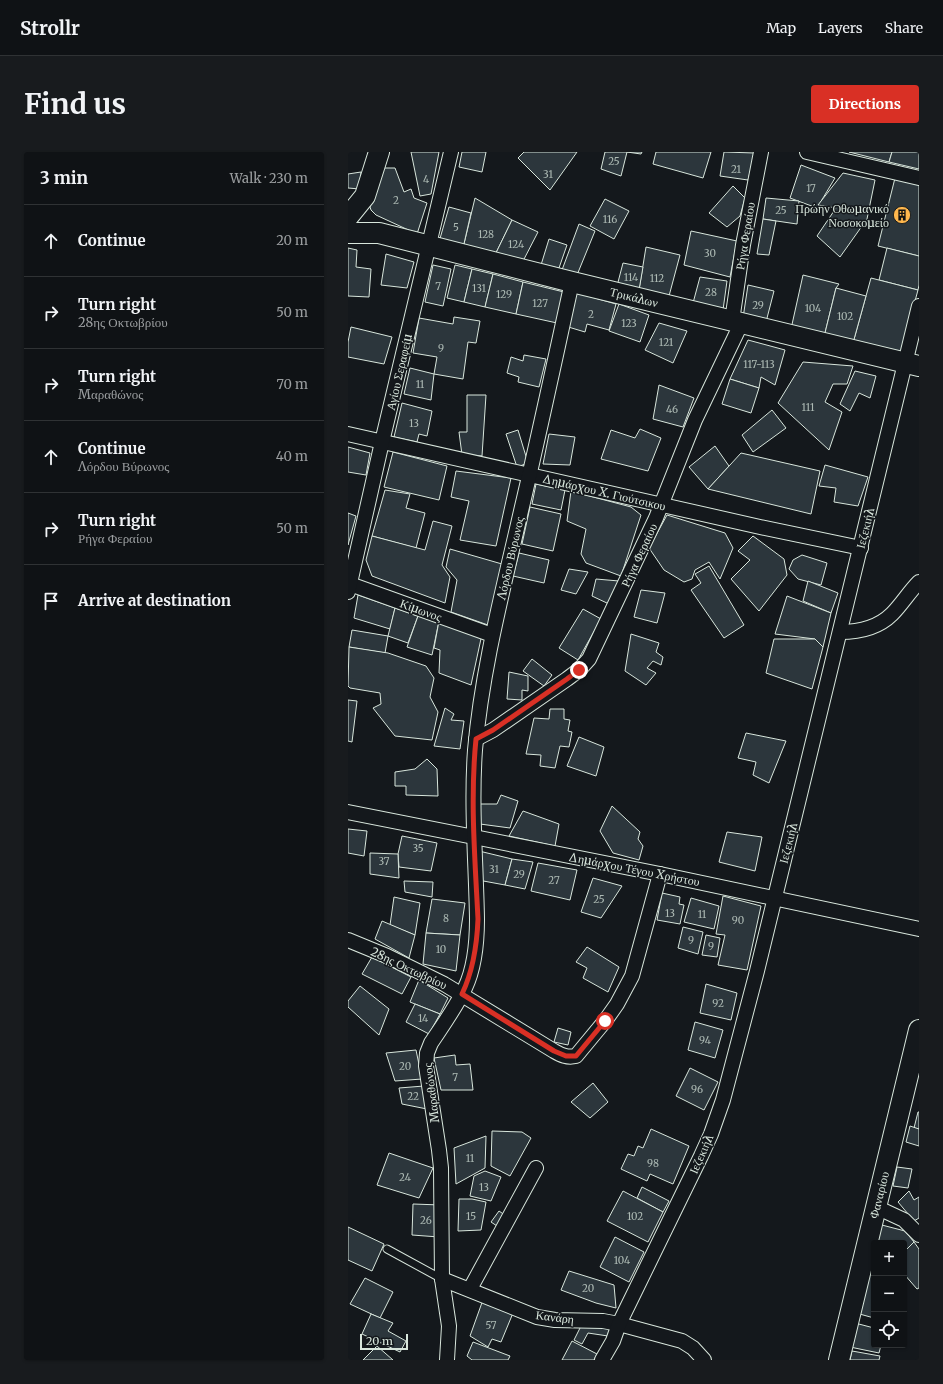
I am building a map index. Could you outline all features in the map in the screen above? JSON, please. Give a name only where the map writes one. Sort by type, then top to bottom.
[{"type":"main road","points":[[348,217],[365,196],[379,152]]},
{"type":"main road","points":[[365,196],[370,220],[379,234]]},
{"type":"main road","name":"Τρικάλων","points":[[348,233],[379,234],[912,365]]},
{"type":"main road","name":"Φαναρίου","points":[[839,1360],[919,1030]]},
{"type":"street","name":"Αγίου Σεραφείμ","points":[[349,588],[451,152]]},
{"type":"street","name":"Ρήγα Φεραίου","points":[[476,739],[493,730],[567,679],[579,670],[589,659],[662,505],[737,322],[743,245],[761,152]]},
{"type":"street","points":[[807,152],[919,178]]},
{"type":"street","name":"Λόρδου Βύρωνος","points":[[474,837],[476,739],[492,635],[530,475],[572,282]]},
{"type":"street","name":"Ιεζεκιήλ","points":[[602,1360],[613,1341],[619,1324],[701,1156],[711,1134],[723,1100],[757,971],[860,548],[912,365],[919,306]]},
{"type":"street","name":"Δημάρχου Χ. Γιούτσικου","points":[[348,434],[860,548]]},
{"type":"street","points":[[840,632],[863,630],[885,620],[919,582]]},
{"type":"street","name":"Κίμωνος","points":[[349,588],[492,635]]},
{"type":"street","name":"Δημάρχου Τέγου Χρήστου","points":[[348,812],[660,874],[919,929]]},
{"type":"street","name":"Μαραθώνος","points":[[447,1360],[449,1326],[442,1279],[439,1150],[426,1066],[427,1053],[462,994],[471,970],[477,936],[478,919],[474,837]]},
{"type":"street","name":"28ης Οκτωβρίου","points":[[348,940],[431,976],[554,1051],[572,1057],[576,1056],[605,1021],[632,976],[660,874]]},
{"type":"street","points":[[470,1290],[536,1168]]},
{"type":"street","points":[[876,1207],[904,1220],[919,1235]]},
{"type":"street","name":"Κανάρη","points":[[442,1279],[537,1317],[555,1320],[602,1321],[619,1324],[682,1341],[693,1348],[704,1360]]},
{"type":"lane","name":"Κανάρη","points":[[386,1249],[442,1279]]},
{"type":"building","points":[[411,152],[439,152],[431,194],[420,196]]},
{"type":"building","points":[[462,152],[486,152],[482,172],[459,167]]},
{"type":"building","points":[[524,152],[577,152],[550,190],[518,158]]},
{"type":"building","points":[[605,152],[627,152],[621,176],[601,169]]},
{"type":"building","points":[[627,152],[642,152],[641,154]]},
{"type":"building","points":[[656,152],[711,152],[703,178],[653,164]]},
{"type":"building","points":[[724,152],[755,153],[748,180],[720,176]]},
{"type":"building","points":[[849,152],[892,152],[889,162]]},
{"type":"building","points":[[892,152],[919,152],[919,169],[889,162]]},
{"type":"building","points":[[801,165],[835,178],[817,208],[790,198]]},
{"type":"building","points":[[382,168],[395,168],[404,192],[411,189],[414,198],[427,203],[417,234],[376,215],[371,210],[370,207]]},
{"type":"building","points":[[361,172],[360,189],[348,188],[348,174]]},
{"type":"building","points":[[843,173],[875,180],[867,219],[840,257],[817,236],[836,208],[818,205]]},
{"type":"building","name":"Πρώην Οθωμανικό Νοσοκομείο","points":[[895,178],[919,184],[919,256],[878,246]]},
{"type":"building","points":[[733,186],[745,198],[740,216],[727,227],[709,213]]},
{"type":"building","points":[[475,198],[512,220],[494,257],[463,248]]},
{"type":"building","points":[[766,198],[799,201],[797,224],[763,219]]},
{"type":"building","points":[[605,199],[629,211],[614,239],[590,226]]},
{"type":"building","points":[[449,207],[471,213],[463,248],[439,242]]},
{"type":"building","points":[[763,219],[776,221],[769,255],[757,254]]},
{"type":"building","points":[[512,220],[538,232],[521,265],[494,257]]},
{"type":"building","points":[[579,224],[595,231],[577,275],[562,270]]},
{"type":"building","points":[[691,231],[737,241],[730,277],[684,265]]},
{"type":"building","points":[[549,239],[567,245],[559,268],[541,265]]},
{"type":"building","points":[[646,247],[680,255],[669,296],[639,290]]},
{"type":"building","points":[[348,248],[357,250],[356,267],[371,269],[369,297],[348,296]]},
{"type":"building","points":[[887,248],[919,256],[918,290],[879,280]]},
{"type":"building","points":[[386,254],[414,262],[407,288],[381,285]]},
{"type":"building","points":[[623,263],[643,267],[639,290],[617,286]]},
{"type":"building","points":[[433,265],[451,269],[443,306],[425,302]]},
{"type":"building","points":[[455,265],[472,269],[464,302],[447,298]]},
{"type":"building","points":[[472,269],[493,274],[485,307],[464,302]]},
{"type":"building","points":[[493,274],[523,282],[516,314],[485,307]]},
{"type":"building","points":[[803,275],[839,284],[836,288],[824,337],[791,329]]},
{"type":"building","points":[[700,277],[727,281],[723,310],[693,303]]},
{"type":"building","points":[[871,278],[918,290],[900,356],[853,343]]},
{"type":"building","points":[[523,282],[564,292],[557,323],[516,314]]},
{"type":"building","points":[[748,285],[774,291],[766,322],[743,318]]},
{"type":"building","points":[[836,288],[866,296],[853,343],[824,337]]},
{"type":"building","points":[[574,292],[616,304],[609,330],[587,324],[585,332],[565,326]]},
{"type":"building","points":[[619,304],[649,315],[640,342],[609,331]]},
{"type":"building","points":[[454,317],[480,321],[476,343],[468,342],[463,379],[434,374],[437,357],[413,353],[419,318],[453,324]]},
{"type":"building","points":[[659,323],[687,331],[673,363],[645,350]]},
{"type":"building","points":[[351,327],[392,337],[384,364],[348,357],[348,342]]},
{"type":"building","points":[[748,340],[785,350],[775,385],[761,377],[759,388],[730,379]]},
{"type":"building","points":[[524,355],[546,359],[539,387],[518,382],[519,377],[507,373],[511,357],[523,361]]},
{"type":"building","points":[[803,362],[853,366],[847,384],[833,384],[825,402],[842,412],[829,450],[778,403]]},
{"type":"building","points":[[410,368],[434,374],[431,400],[404,394]]},
{"type":"building","points":[[855,371],[876,376],[870,398],[859,393],[850,411],[840,404]]},
{"type":"building","points":[[730,379],[759,388],[751,413],[722,404]]},
{"type":"building","points":[[659,385],[694,398],[683,427],[653,419]]},
{"type":"building","points":[[467,395],[486,395],[482,456],[462,455],[459,432],[467,432]]},
{"type":"building","points":[[402,403],[432,411],[427,436],[419,434],[417,442],[394,437]]},
{"type":"building","points":[[772,410],[786,428],[753,452],[742,435]]},
{"type":"building","points":[[640,429],[661,438],[648,471],[601,459],[611,430],[635,438]]},
{"type":"building","points":[[518,430],[528,463],[517,467],[506,434]]},
{"type":"building","points":[[549,434],[575,437],[570,465],[543,464]]},
{"type":"building","points":[[715,446],[729,466],[708,489],[689,467]]},
{"type":"building","points":[[348,447],[370,453],[366,475],[348,472]]},
{"type":"building","points":[[393,452],[447,466],[439,500],[384,487]]},
{"type":"building","points":[[741,453],[820,471],[811,514],[708,489]]},
{"type":"building","points":[[825,465],[868,477],[858,506],[834,502],[836,488],[819,486]]},
{"type":"building","points":[[456,471],[511,478],[496,546],[460,540],[469,501],[451,497]]},
{"type":"building","points":[[536,484],[565,490],[561,510],[532,504]]},
{"type":"building","points":[[385,490],[410,494],[406,508],[425,513],[416,548],[372,536]]},
{"type":"building","points":[[571,491],[631,507],[641,515],[621,576],[586,563],[581,554],[586,529],[567,521]]},
{"type":"building","points":[[530,507],[561,514],[553,551],[522,544]]},
{"type":"building","points":[[348,513],[356,516],[348,545]]},
{"type":"building","points":[[667,515],[725,533],[733,548],[720,579],[709,562],[695,570],[692,579],[684,582],[664,570],[649,548]]},
{"type":"building","points":[[433,521],[452,526],[442,565],[450,577],[445,603],[372,576],[366,560],[372,536],[425,550]]},
{"type":"building","points":[[753,536],[784,559],[787,575],[759,611],[731,579],[750,560],[738,551]]},
{"type":"building","points":[[450,549],[502,564],[488,625],[451,612],[457,580],[446,567]]},
{"type":"building","points":[[519,553],[549,560],[544,583],[513,576]]},
{"type":"building","points":[[802,555],[827,563],[821,585],[798,579],[789,569],[793,560]]},
{"type":"building","points":[[709,566],[744,625],[724,638],[691,590],[701,583],[695,574]]},
{"type":"building","points":[[569,569],[588,572],[576,594],[561,590]]},
{"type":"building","points":[[596,579],[619,581],[609,604],[592,596]]},
{"type":"building","points":[[808,581],[838,593],[831,613],[803,601]]},
{"type":"building","points":[[641,590],[665,593],[657,623],[634,617]]},
{"type":"building","points":[[358,595],[395,608],[390,629],[354,618]]},
{"type":"building","points":[[787,596],[831,613],[823,647],[815,639],[775,634]]},
{"type":"building","points":[[395,608],[418,616],[408,643],[388,636]]},
{"type":"building","points":[[583,609],[601,619],[578,660],[559,648]]},
{"type":"building","points":[[418,616],[439,621],[432,655],[407,647]]},
{"type":"building","points":[[439,621],[482,634],[471,685],[439,673],[440,650],[434,648]]},
{"type":"building","points":[[352,630],[388,636],[385,653],[349,647]]},
{"type":"building","points":[[631,634],[659,643],[656,652],[663,657],[661,665],[653,661],[647,668],[656,673],[646,685],[625,671]]},
{"type":"building","points":[[774,639],[815,639],[823,647],[812,689],[766,673]]},
{"type":"building","points":[[349,647],[388,653],[426,666],[434,678],[430,697],[438,712],[432,740],[395,736],[373,708],[381,704],[380,693],[350,688],[348,686]]},
{"type":"building","points":[[532,659],[552,675],[544,686],[523,671]]},
{"type":"building","points":[[509,672],[528,676],[528,691],[522,690],[522,700],[507,699]]},
{"type":"building","points":[[348,700],[357,701],[352,742],[348,741]]},
{"type":"building","points":[[445,708],[454,714],[451,720],[464,721],[460,749],[434,746]]},
{"type":"building","points":[[550,709],[564,709],[564,719],[570,720],[568,731],[572,732],[569,747],[560,746],[555,768],[540,766],[541,755],[526,754],[534,718],[549,719]]},
{"type":"building","points":[[746,733],[786,741],[769,783],[753,775],[756,762],[738,758]]},
{"type":"building","points":[[579,737],[604,747],[596,776],[567,766]]},
{"type":"building","points":[[427,759],[437,769],[438,796],[406,795],[406,786],[395,786],[395,772],[415,769]]},
{"type":"building","points":[[501,795],[518,801],[510,828],[480,824],[480,804],[497,804]]},
{"type":"building","points":[[612,806],[640,832],[638,839],[643,846],[639,860],[613,853],[600,831]]},
{"type":"building","points":[[523,811],[559,824],[555,846],[509,836]]},
{"type":"building","points":[[348,829],[367,831],[364,856],[348,853]]},
{"type":"building","points":[[727,832],[762,837],[755,871],[719,862]]},
{"type":"building","points":[[402,836],[437,843],[431,871],[399,867],[398,854]]},
{"type":"building","points":[[479,851],[512,859],[505,885],[478,880]]},
{"type":"building","points":[[370,853],[398,854],[399,878],[370,874]]},
{"type":"building","points":[[512,859],[533,862],[525,889],[505,885]]},
{"type":"building","points":[[538,863],[577,870],[570,900],[531,891]]},
{"type":"building","points":[[593,878],[622,886],[601,918],[581,912]]},
{"type":"building","points":[[404,881],[433,882],[432,897],[405,892]]},
{"type":"building","points":[[662,893],[680,897],[679,904],[684,905],[680,924],[657,920]]},
{"type":"building","points":[[723,896],[761,906],[747,970],[718,965],[725,935],[716,934]]},
{"type":"building","points":[[394,897],[420,903],[415,935],[390,925]]},
{"type":"building","points":[[691,898],[719,906],[714,929],[684,922]]},
{"type":"building","points":[[432,899],[465,903],[460,935],[426,933]]},
{"type":"building","points":[[382,921],[415,935],[409,958],[375,939]]},
{"type":"building","points":[[683,927],[703,932],[698,954],[678,948]]},
{"type":"building","points":[[426,933],[460,935],[456,971],[423,964]]},
{"type":"building","points":[[706,935],[720,938],[717,957],[702,955]]},
{"type":"building","points":[[587,947],[619,967],[608,992],[583,978],[587,968],[576,962]]},
{"type":"building","points":[[372,957],[411,977],[402,994],[362,974]]},
{"type":"building","points":[[419,980],[448,998],[440,1014],[410,1002]]},
{"type":"building","points":[[706,984],[737,993],[731,1020],[700,1013]]},
{"type":"building","points":[[360,986],[389,1009],[379,1035],[348,1007],[348,1001]]},
{"type":"building","points":[[415,1004],[440,1014],[429,1034],[406,1022]]},
{"type":"building","points":[[695,1022],[723,1030],[715,1058],[688,1050]]},
{"type":"building","points":[[558,1028],[571,1032],[568,1045],[554,1042]]},
{"type":"building","points":[[416,1050],[422,1079],[395,1081],[386,1053]]},
{"type":"building","points":[[455,1055],[456,1065],[470,1064],[473,1090],[441,1090],[434,1058]]},
{"type":"building","points":[[690,1068],[718,1082],[704,1110],[676,1096]]},
{"type":"building","points":[[593,1083],[608,1102],[590,1118],[571,1102]]},
{"type":"building","points":[[424,1086],[427,1109],[402,1104],[399,1088]]},
{"type":"building","points":[[919,1112],[919,1129],[914,1128]]},
{"type":"building","points":[[910,1126],[919,1129],[919,1146],[906,1142]]},
{"type":"building","points":[[651,1129],[689,1146],[673,1184],[650,1174],[647,1181],[621,1169],[628,1154],[634,1156],[638,1146],[643,1148]]},
{"type":"building","points":[[492,1131],[522,1132],[531,1138],[510,1176],[491,1166]]},
{"type":"building","points":[[486,1136],[485,1168],[456,1184],[454,1148]]},
{"type":"building","points":[[389,1153],[433,1168],[419,1198],[377,1185]]},
{"type":"building","points":[[897,1167],[912,1169],[908,1188],[893,1186]]},
{"type":"building","points":[[485,1171],[501,1177],[491,1201],[470,1196],[474,1176]]},
{"type":"building","points":[[642,1187],[669,1201],[663,1212],[637,1198]]},
{"type":"building","points":[[623,1191],[663,1212],[648,1242],[607,1221]]},
{"type":"building","points":[[909,1191],[914,1200],[919,1197],[919,1218],[914,1221],[898,1202]]},
{"type":"building","points":[[459,1199],[472,1199],[486,1202],[481,1230],[458,1231]]},
{"type":"building","points":[[413,1204],[441,1205],[439,1237],[412,1235]]},
{"type":"building","points":[[499,1211],[509,1218],[500,1228],[491,1222]]},
{"type":"building","points":[[878,1224],[905,1231],[914,1242],[907,1249],[907,1240],[875,1240]]},
{"type":"building","points":[[348,1227],[384,1244],[372,1271],[348,1260]]},
{"type":"building","points":[[615,1237],[644,1252],[629,1282],[600,1267]]},
{"type":"building","points":[[914,1242],[919,1249],[919,1288],[917,1289],[907,1277],[907,1249]]},
{"type":"building","points":[[569,1271],[614,1285],[616,1308],[596,1303],[561,1290]]},
{"type":"building","points":[[865,1273],[871,1275],[871,1317],[856,1313]]},
{"type":"building","points":[[365,1278],[393,1292],[380,1318],[350,1304]]},
{"type":"building","points":[[484,1297],[513,1313],[501,1342],[492,1339],[488,1347],[470,1336]]},
{"type":"building","points":[[371,1314],[393,1323],[388,1331],[406,1341],[400,1352],[362,1334]]},
{"type":"building","points":[[583,1322],[610,1326],[608,1336],[588,1333],[582,1344],[574,1340]]},
{"type":"building","points":[[855,1323],[871,1327],[871,1348],[880,1348],[879,1353],[850,1347]]},
{"type":"building","points":[[572,1341],[597,1354],[594,1360],[562,1360]]},
{"type":"building","points":[[473,1342],[510,1356],[508,1360],[472,1360],[467,1356]]},
{"type":"building","points":[[377,1346],[393,1360],[363,1360]]},
{"type":"building","points":[[852,1351],[880,1356],[879,1360],[850,1360]]},
{"type":"place","name":"Πρώην Οθωμανικό Νοσοκομείο","points":[[902,215]]},
{"type":"route","points":[[579,670],[493,730],[476,739],[473,811],[478,919],[477,936],[471,970],[462,994],[554,1051],[566,1056],[576,1056],[605,1021]]}]
